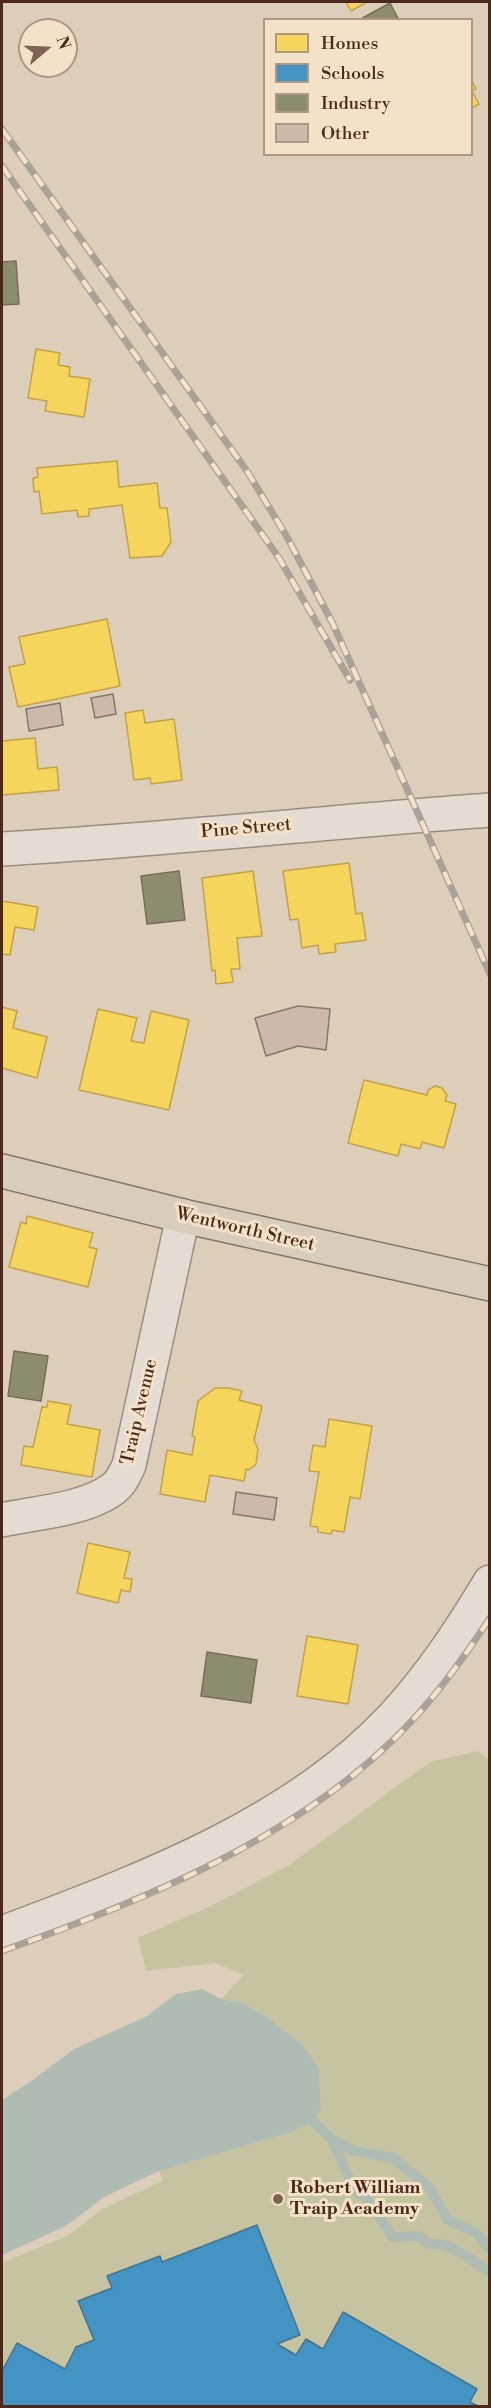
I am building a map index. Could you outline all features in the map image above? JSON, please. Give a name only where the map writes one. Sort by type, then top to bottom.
[{"type":"main road","name":"Wentworth Street","points":[[2,1171],[183,1216],[489,1284]]},
{"type":"street","name":"Pine Street","points":[[2,849],[489,810]]},
{"type":"street","name":"Traip Avenue","points":[[2,1520],[64,1508],[91,1500],[111,1491],[123,1479],[129,1465],[183,1216]]},
{"type":"street","points":[[2,1933],[116,1890],[181,1861],[295,1798],[335,1770],[390,1719],[418,1689],[441,1660],[489,1581]]},
{"type":"shaded area","name":"Robert William Traip Academy","points":[[478,1751],[490,1761],[489,2406],[478,2406],[470,2402],[477,2389],[344,2313],[323,2349],[306,2339],[296,2355],[277,2344],[300,2335],[257,2225],[162,2262],[159,2256],[108,2276],[112,2288],[79,2301],[94,2340],[76,2347],[65,2369],[17,2343],[2,2371],[2,2263],[69,2235],[104,2208],[163,2181],[159,2171],[289,2133],[314,2122],[321,2109],[319,2069],[303,2045],[264,2015],[240,2002],[221,1999],[244,1975],[216,1963],[146,1971],[138,1938],[207,1908],[288,1866],[430,1762]]},
{"type":"shaded area","points":[[202,1989],[221,1999],[240,2002],[264,2015],[303,2045],[319,2069],[321,2109],[314,2122],[289,2133],[159,2171],[104,2197],[66,2226],[2,2255],[2,2100],[74,2049],[147,2016],[176,1994]]},
{"type":"building: Homes","points":[[346,2],[367,2],[351,11]]},
{"type":"building: Homes","points":[[473,93],[479,104],[473,107]]},
{"type":"building: Homes","points":[[36,349],[60,353],[58,365],[70,367],[69,376],[90,379],[84,417],[45,411],[47,401],[28,398]]},
{"type":"building: Homes","points":[[117,461],[119,487],[157,483],[160,508],[167,508],[171,542],[162,556],[130,558],[122,505],[89,509],[89,516],[78,517],[77,510],[42,514],[39,491],[34,492],[33,478],[38,477],[37,468]]},
{"type":"building: Homes","points":[[107,619],[120,686],[18,707],[9,667],[25,664],[19,637]]},
{"type":"building: Homes","points":[[143,710],[145,723],[174,719],[182,780],[151,784],[150,778],[134,780],[125,713]]},
{"type":"building: Homes","points":[[35,738],[38,769],[57,767],[59,790],[2,795],[2,741]]},
{"type":"building: Homes","points":[[349,863],[356,914],[362,913],[366,940],[335,944],[336,952],[319,954],[318,945],[302,948],[298,919],[290,920],[283,871]]},
{"type":"building: Homes","points":[[253,871],[262,936],[237,938],[240,969],[231,969],[233,982],[216,984],[215,970],[212,971],[202,878]]},
{"type":"building: Homes","points":[[2,901],[38,907],[34,930],[15,927],[10,955],[2,954]]},
{"type":"building: Homes","points":[[2,1007],[17,1011],[13,1028],[47,1037],[37,1078],[2,1068]]},
{"type":"building: Homes","points":[[98,1009],[137,1018],[131,1041],[144,1043],[151,1011],[189,1020],[169,1110],[79,1090]]},
{"type":"building: Homes","points":[[364,1080],[427,1095],[428,1090],[435,1086],[442,1088],[447,1095],[445,1101],[456,1104],[444,1148],[422,1142],[420,1149],[401,1144],[398,1156],[348,1143]]},
{"type":"building: Homes","points":[[27,1216],[93,1233],[89,1247],[97,1249],[88,1287],[9,1267],[21,1222],[26,1224]]},
{"type":"building: Homes","points":[[215,1388],[242,1391],[239,1400],[262,1406],[254,1440],[258,1449],[256,1464],[249,1470],[246,1469],[244,1481],[210,1475],[205,1502],[160,1494],[167,1450],[192,1455],[195,1437],[192,1436],[198,1401]]},
{"type":"building: Homes","points":[[48,1401],[71,1405],[67,1424],[100,1430],[92,1477],[21,1465],[24,1446],[33,1447],[42,1407],[47,1407]]},
{"type":"building: Homes","points":[[329,1419],[372,1426],[360,1499],[350,1497],[344,1532],[332,1530],[331,1534],[318,1532],[318,1527],[310,1526],[319,1472],[309,1471],[313,1445],[325,1447]]},
{"type":"building: Homes","points":[[88,1543],[130,1552],[124,1578],[132,1579],[130,1592],[121,1590],[118,1603],[77,1593]]},
{"type":"building: Homes","points":[[307,1636],[358,1645],[348,1704],[297,1696]]},
{"type":"building: Schools","points":[[257,2225],[300,2335],[277,2344],[296,2355],[306,2339],[323,2349],[343,2312],[477,2389],[470,2402],[478,2406],[2,2406],[2,2371],[17,2343],[65,2369],[76,2347],[94,2340],[78,2301],[112,2288],[107,2276],[160,2256],[162,2262]]},
{"type":"building: Industry","points":[[390,3],[398,18],[363,18]]},
{"type":"building: Industry","points":[[16,261],[19,304],[2,305],[2,262]]},
{"type":"building: Industry","points":[[179,871],[185,920],[147,924],[141,876]]},
{"type":"building: Industry","points":[[14,1351],[48,1356],[41,1401],[8,1396]]},
{"type":"building: Industry","points":[[207,1652],[257,1660],[251,1703],[201,1696]]},
{"type":"building: Other","points":[[113,694],[116,714],[95,718],[91,698]]},
{"type":"building: Other","points":[[60,703],[63,725],[29,731],[26,709]]},
{"type":"building: Other","points":[[298,1006],[330,1009],[326,1050],[298,1046],[266,1056],[255,1018]]},
{"type":"building: Other","points":[[236,1492],[277,1498],[274,1520],[233,1514]]},
{"type":"waterway","points":[[303,2115],[314,2122],[332,2140],[355,2151],[393,2158],[429,2187],[448,2220],[476,2233],[490,2250]]},
{"type":"waterway","points":[[332,2140],[355,2191],[366,2198],[393,2237],[419,2236],[429,2244],[453,2249],[490,2272]]},
{"type":"railway","points":[[2,129],[247,471],[287,537],[333,624],[490,974]]},
{"type":"railway","points":[[2,166],[279,558],[350,680]]},
{"type":"railway","points":[[2,1951],[157,1890],[257,1840],[305,1811],[350,1778],[405,1728],[444,1683],[490,1618]]},
{"type":"place","name":"Robert William Traip Academy","points":[[278,2199]]}]
